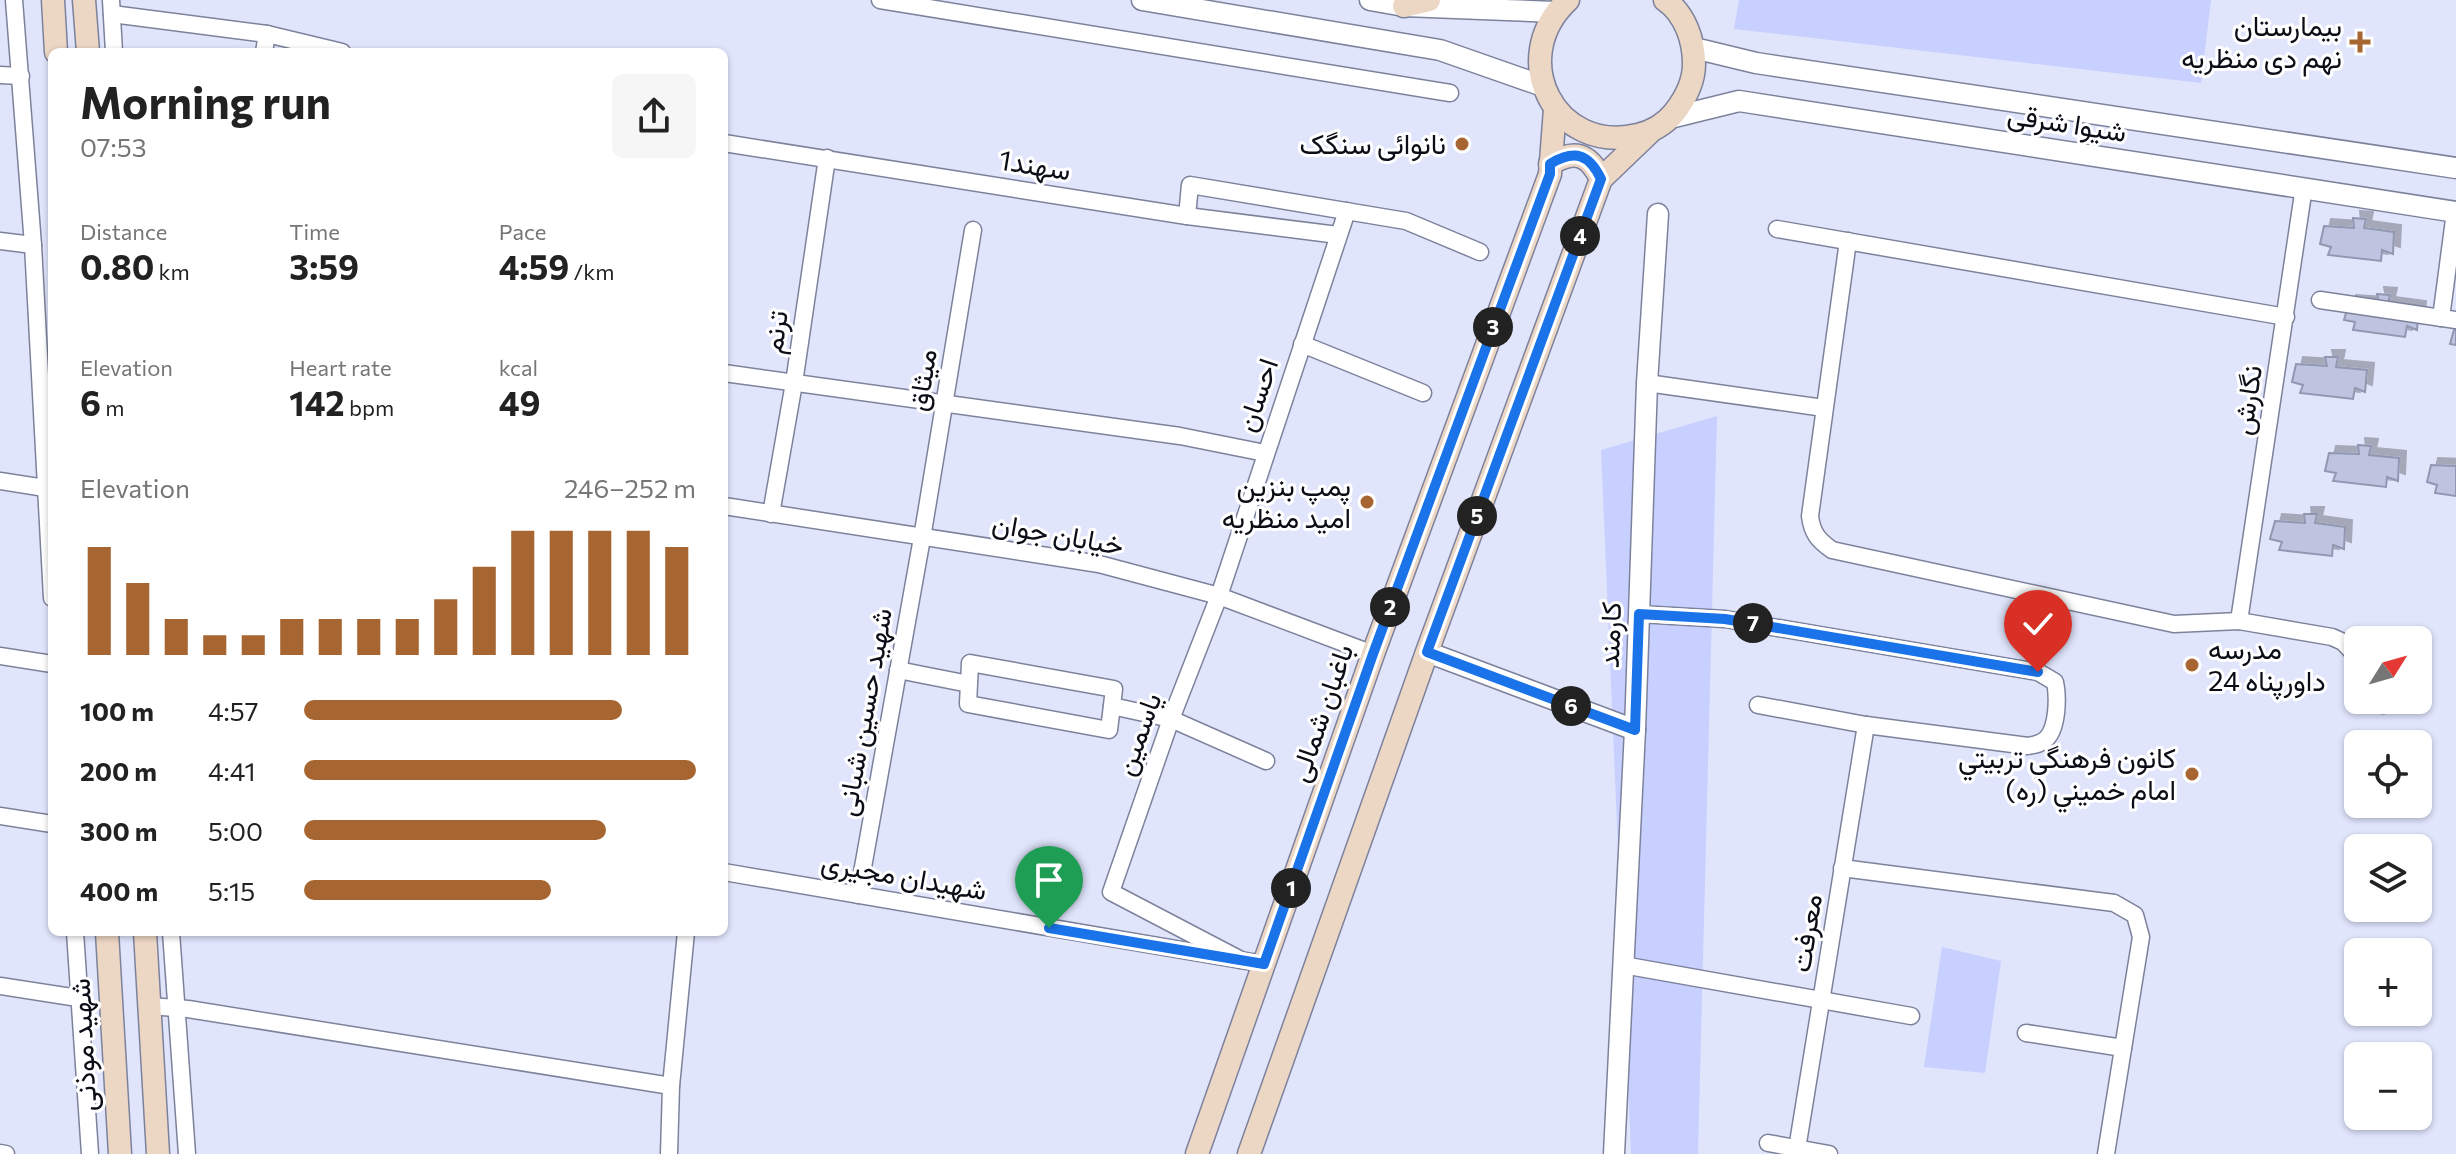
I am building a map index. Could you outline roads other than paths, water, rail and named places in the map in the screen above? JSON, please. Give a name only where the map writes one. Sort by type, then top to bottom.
[{"type":"main road","points":[[53,0],[56,48]]},
{"type":"main road","points":[[84,0],[88,48]]},
{"type":"main road","points":[[1404,6],[1429,0]]},
{"type":"main road","points":[[1665,0],[1686,23]]},
{"type":"main road","points":[[1249,1154],[1427,652],[1601,179],[1649,133],[1670,118],[1686,98],[1694,74],[1694,48],[1686,23],[1686,0]]},
{"type":"main road","points":[[1562,6],[1543,35],[1538,61],[1543,86],[1555,109],[1574,126],[1598,137],[1623,139],[1649,133]]},
{"type":"main road","name":"باغبان شمالی","points":[[1197,1154],[1373,654],[1550,174],[1555,109]]},
{"type":"main road","points":[[1550,164],[1564,155],[1581,156],[1594,165],[1601,179]]},
{"type":"main road","name":"شهید موذنی","points":[[107,936],[120,1154]]},
{"type":"main road","points":[[145,936],[158,1154]]},
{"type":"street","points":[[14,0],[33,245],[48,535]]},
{"type":"street","points":[[880,0],[1450,93]]},
{"type":"street","points":[[1142,0],[1440,50],[1543,86]]},
{"type":"street","points":[[1370,0],[1404,6],[1562,6]]},
{"type":"street","points":[[114,48],[111,7],[267,34],[325,48]]},
{"type":"street","points":[[265,48],[267,34]]},
{"type":"street","name":"شیوا شرقی","points":[[1694,48],[1756,63],[2456,168]]},
{"type":"street","points":[[0,75],[21,76]]},
{"type":"street","name":"شیوا شرقی","points":[[1670,118],[1739,101],[2455,212]]},
{"type":"street","name":"1سهند","points":[[728,144],[1187,216],[1338,235]]},
{"type":"street","name":"ترنم","points":[[771,514],[827,158]]},
{"type":"street","points":[[1187,216],[1190,185],[1406,221],[1480,252]]},
{"type":"street","name":"نگارش","points":[[2239,621],[2304,187]]},
{"type":"street","name":"احسان","points":[[1219,596],[1347,211]]},
{"type":"street","points":[[2320,300],[2448,319],[2455,212]]},
{"type":"street","name":"کارمند","points":[[1614,1154],[1635,730],[1647,383],[1658,214]]},
{"type":"street","points":[[1777,229],[2286,317]]},
{"type":"street","name":"میثاق","points":[[922,538],[973,230]]},
{"type":"street","points":[[0,241],[33,245]]},
{"type":"street","points":[[1848,241],[1810,516],[1812,529],[1819,541],[1832,550],[2174,624],[2239,621],[2332,637],[2344,643]]},
{"type":"street","points":[[1302,344],[1423,393]]},
{"type":"street","points":[[728,374],[1180,436],[1265,453]]},
{"type":"street","points":[[1647,383],[1824,408]]},
{"type":"street","points":[[0,481],[45,488]]},
{"type":"street","name":"خیابان جوان","points":[[728,507],[1099,564],[1219,596],[1373,654]]},
{"type":"street","name":"شهید حسین شبانی","points":[[858,895],[922,538]]},
{"type":"street","name":"یاسمین","points":[[1219,596],[1171,719],[1111,892],[1241,960]]},
{"type":"street","points":[[1639,614],[1725,619],[2038,672],[2055,682],[2057,693],[2052,732],[2036,745],[1866,725],[1758,705]]},
{"type":"street","points":[[1427,652],[1635,730]]},
{"type":"street","points":[[0,656],[48,663]]},
{"type":"street","points":[[970,663],[1114,689],[1109,730],[968,704],[969,684],[970,663]]},
{"type":"street","points":[[898,670],[969,684]]},
{"type":"street","points":[[1112,706],[1171,719],[1266,761]]},
{"type":"street","name":"معرفت","points":[[1797,1149],[1866,725]]},
{"type":"street","points":[[0,816],[48,823]]},
{"type":"street","points":[[1842,868],[2114,903],[2135,915],[2141,937],[2106,1154]]},
{"type":"street","name":"شهیدان مجیری","points":[[728,873],[1264,964]]},
{"type":"street","points":[[75,936],[90,1154]]},
{"type":"street","points":[[171,936],[187,1154]]},
{"type":"street","points":[[669,1154],[671,1086],[686,936]]},
{"type":"street","points":[[1623,965],[1911,1016]]},
{"type":"street","points":[[0,986],[78,998]]},
{"type":"street","points":[[150,1006],[671,1086]]},
{"type":"street","points":[[2026,1033],[2123,1048]]},
{"type":"street","points":[[1768,1143],[1829,1154]]},
{"type":"street","points":[[0,1153],[6,1154]]},
{"type":"place","name":"بیمارستان نهم دی منظریه","points":[[2360,42]]},
{"type":"place","name":"نانوائی سنگک","points":[[1462,144]]},
{"type":"place","name":"پمپ بنزین امید منظریه","points":[[1367,502]]},
{"type":"place","name":"مدرسه داورپناه 24","points":[[2192,665]]},
{"type":"place","name":"كانون فرهنگي تربيتي امام خميني (ره)","points":[[2192,774]]}]
